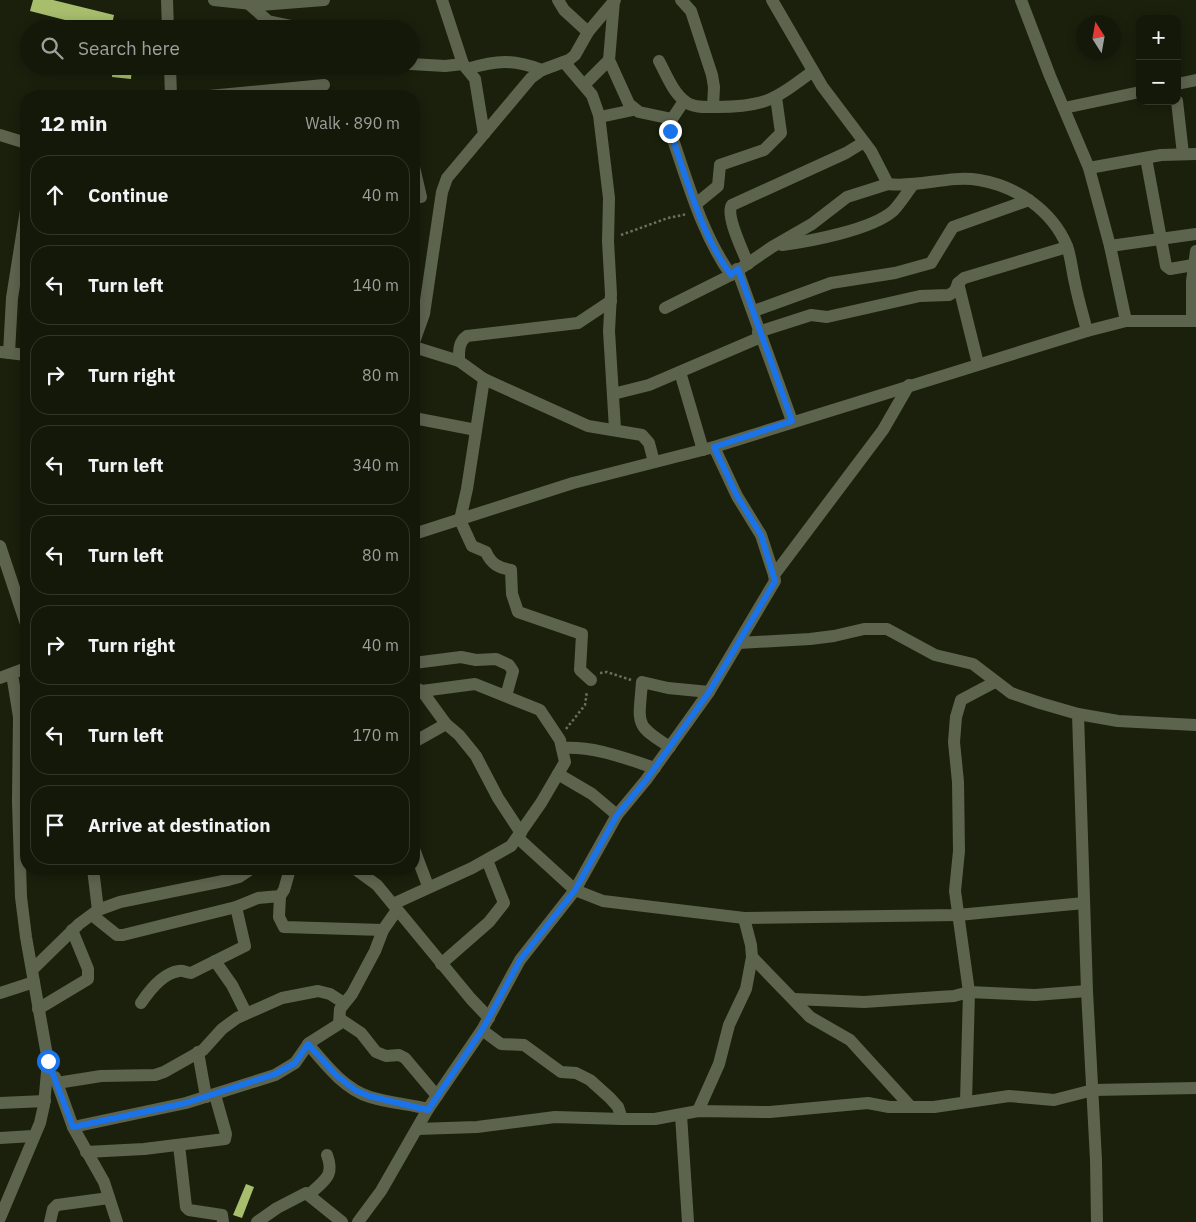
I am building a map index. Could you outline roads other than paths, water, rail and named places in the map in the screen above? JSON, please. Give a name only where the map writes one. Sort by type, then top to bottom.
[{"type":"street","points":[[167,0],[168,20]]},
{"type":"street","points":[[214,0],[250,5],[324,0]]},
{"type":"street","points":[[442,0],[465,66],[476,79],[484,134]]},
{"type":"street","points":[[558,0],[564,10],[588,32]]},
{"type":"street","points":[[681,0],[689,5],[712,75],[714,87],[712,107]]},
{"type":"street","points":[[772,0],[813,71],[864,142],[888,184]]},
{"type":"street","points":[[1021,0],[1089,168],[1110,246],[1126,321]]},
{"type":"street","points":[[420,325],[424,314],[442,192],[447,178],[520,90],[542,70],[564,62],[575,55],[588,32],[614,1]]},
{"type":"street","points":[[614,1],[609,60],[633,110]]},
{"type":"street","points":[[250,5],[267,20]]},
{"type":"street","points":[[584,85],[609,60]]},
{"type":"street","points":[[420,65],[465,66],[504,61],[516,62],[542,70]]},
{"type":"street","points":[[659,61],[684,101],[690,105],[712,107],[754,106],[776,97],[813,71]]},
{"type":"street","points":[[564,62],[595,100],[600,117],[609,198],[608,241],[611,300],[609,332],[615,429]]},
{"type":"street","points":[[170,75],[171,90]]},
{"type":"street","points":[[1181,83],[1196,80]]},
{"type":"street","points":[[272,90],[324,85]]},
{"type":"street","points":[[1064,108],[1136,93]]},
{"type":"street","points":[[697,208],[718,186],[720,165],[764,150],[781,133],[776,97]]},
{"type":"street","points":[[684,101],[672,119],[670,131],[697,208],[713,245],[739,269]]},
{"type":"street","points":[[1089,168],[1146,158],[1190,154],[1178,105]]},
{"type":"street","points":[[600,117],[633,110],[672,119]]},
{"type":"street","points":[[0,135],[20,141]]},
{"type":"street","points":[[792,421],[760,334],[739,269],[729,210],[732,205],[846,153],[864,142]]},
{"type":"street","points":[[1146,158],[1167,268],[1193,265]]},
{"type":"street","points":[[665,308],[739,269],[812,224],[847,197],[888,184],[912,186],[954,180],[978,180],[1021,194],[1059,231],[1067,247],[1087,331]]},
{"type":"street","points":[[772,247],[841,233],[875,221],[894,210],[912,186]]},
{"type":"street","points":[[420,198],[442,192]]},
{"type":"street","points":[[754,311],[831,283],[895,273],[930,263],[953,227],[1029,200]]},
{"type":"street","points":[[1110,246],[1160,237],[1196,234]]},
{"type":"street","points":[[613,394],[649,385],[760,334],[812,315],[828,317],[920,296],[949,295],[955,291],[958,283],[964,278],[1067,247]]},
{"type":"street","points":[[420,532],[573,483],[709,448],[1087,331],[1126,321],[1194,321],[1193,265],[1196,251]]},
{"type":"street","points":[[20,253],[4,353],[20,354]]},
{"type":"street","points":[[958,283],[978,364]]},
{"type":"street","points":[[459,362],[460,347],[463,339],[467,336],[578,323],[611,300]]},
{"type":"street","points":[[420,349],[459,362],[484,379],[588,426],[642,435],[649,443],[654,462]]},
{"type":"street","points":[[358,1222],[381,1191],[428,1110],[482,1030],[520,960],[575,890],[617,815],[655,768],[709,692],[775,581],[761,535],[709,448],[680,372]]},
{"type":"street","points":[[484,379],[467,489],[460,520],[472,546],[486,552],[489,560],[500,568],[511,570],[512,594],[518,612],[582,634],[580,670],[591,680]]},
{"type":"street","points":[[774,576],[883,430],[909,385]]},
{"type":"street","points":[[420,419],[476,430]]},
{"type":"street","points":[[0,546],[20,606]]},
{"type":"street","points":[[739,643],[834,636],[864,628],[887,629],[935,655],[973,664],[1011,693],[1078,714],[1137,723],[1196,724]]},
{"type":"street","points":[[420,662],[462,657],[501,660],[509,665],[513,671],[506,696]]},
{"type":"street","points":[[20,670],[6,676],[20,711]]},
{"type":"street","points":[[670,747],[649,734],[641,724],[642,682],[668,688],[709,692]]},
{"type":"street","points":[[966,1102],[969,992],[955,891],[959,851],[958,782],[954,742],[956,717],[961,700],[996,682]]},
{"type":"street","points":[[73,1127],[211,1096],[287,1069],[308,1044],[338,1025],[340,1009],[368,964],[395,907],[428,886],[486,860],[511,846],[520,835],[565,762],[561,744],[540,710],[475,684],[420,689]]},
{"type":"street","points":[[420,692],[446,724],[476,756],[520,835],[575,890],[603,901],[744,918],[958,915],[1084,903]]},
{"type":"street","points":[[1078,714],[1087,991],[1093,1090],[1096,1222]]},
{"type":"street","points":[[420,739],[446,724]]},
{"type":"street","points":[[561,744],[593,749],[655,768]]},
{"type":"street","points":[[558,774],[592,794],[617,815]]},
{"type":"street","points":[[20,817],[20,868]]},
{"type":"street","points":[[442,964],[489,922],[504,903],[486,860]]},
{"type":"street","points":[[420,865],[428,886]]},
{"type":"street","points":[[20,875],[22,905],[48,1061],[73,1127],[109,1198],[117,1222]]},
{"type":"street","points":[[93,875],[95,912],[121,936],[236,907],[258,898],[280,896]]},
{"type":"street","points":[[0,994],[33,976],[72,930],[95,912],[120,902],[228,880],[242,875]]},
{"type":"street","points":[[288,875],[284,890],[280,896],[279,917],[284,927],[383,930]]},
{"type":"street","points":[[363,875],[377,885],[489,1018]]},
{"type":"street","points":[[142,1003],[153,987],[169,975],[179,970],[191,974],[245,946],[236,907]]},
{"type":"street","points":[[698,1111],[719,1064],[729,1025],[746,989],[752,957],[744,918]]},
{"type":"street","points":[[38,1009],[88,980],[88,969],[72,930]]},
{"type":"street","points":[[752,957],[775,983],[794,999],[810,1017],[850,1040],[911,1108]]},
{"type":"street","points":[[215,961],[232,985],[246,1014]]},
{"type":"street","points":[[794,999],[864,1002],[954,996],[969,992],[1035,995],[1087,991]]},
{"type":"street","points":[[57,1083],[101,1076],[155,1075],[164,1072],[208,1045],[222,1029],[246,1014],[282,998],[309,992],[330,994],[344,1003]]},
{"type":"street","points":[[340,1018],[361,1033],[376,1052],[386,1056],[399,1055],[405,1058],[437,1096]]},
{"type":"street","points":[[482,1030],[501,1044],[524,1045],[561,1072],[576,1073],[590,1080],[610,1098],[622,1119]]},
{"type":"street","points":[[308,1044],[336,1075],[355,1090],[369,1096],[428,1110]]},
{"type":"street","points":[[86,1152],[179,1145],[226,1138],[198,1052]]},
{"type":"street","points":[[0,1218],[33,1136],[40,1124],[45,1101],[48,1061]]},
{"type":"street","points":[[417,1129],[477,1127],[555,1117],[655,1120],[698,1111],[770,1112],[868,1103],[889,1107],[911,1108],[1009,1096],[1054,1100],[1093,1090],[1196,1088]]},
{"type":"street","points":[[0,1103],[45,1101]]},
{"type":"street","points":[[681,1115],[688,1222]]},
{"type":"street","points":[[0,1138],[33,1136]]},
{"type":"street","points":[[179,1145],[186,1207],[189,1210],[222,1215],[223,1222]]},
{"type":"street","points":[[309,1195],[330,1175],[331,1166],[327,1154]]},
{"type":"street","points":[[257,1222],[277,1208],[303,1194],[309,1195],[342,1222]]},
{"type":"street","points":[[50,1222],[53,1209],[57,1205],[109,1198]]}]
